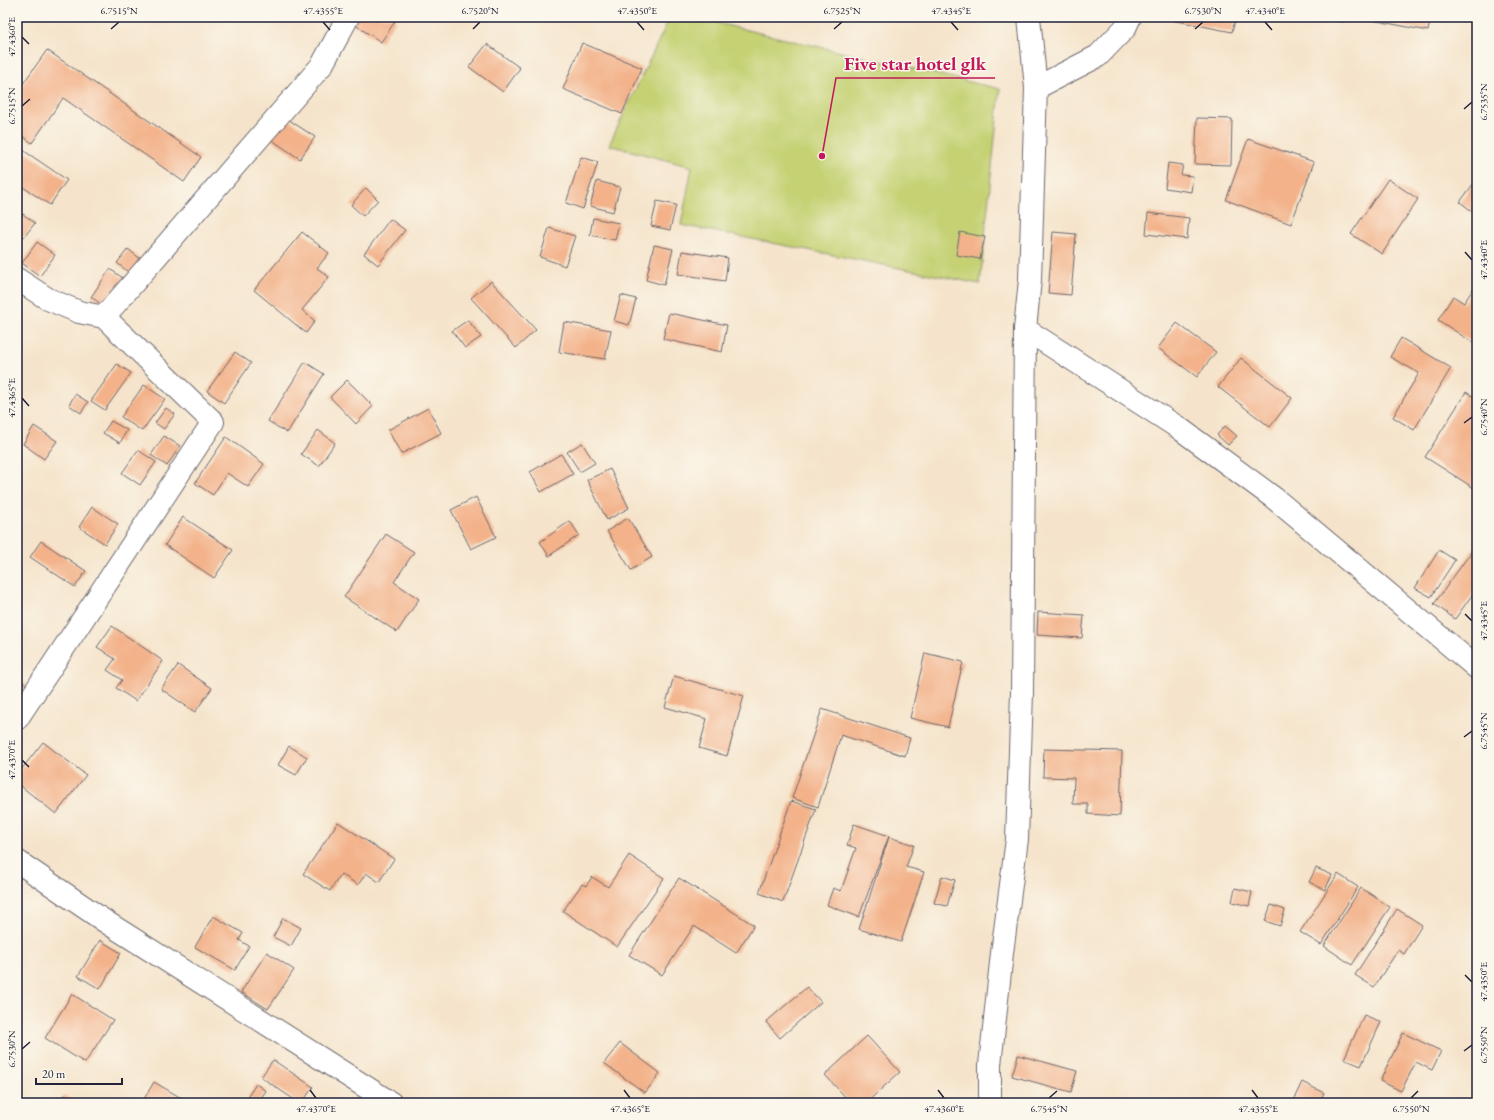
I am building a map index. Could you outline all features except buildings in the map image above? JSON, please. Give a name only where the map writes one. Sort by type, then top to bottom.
[{"type":"street","points":[[104,317],[322,65],[348,17]]},
{"type":"street","points":[[990,1103],[990,1065],[1002,953],[1017,839],[1022,693],[1025,329],[1030,280],[1036,88],[1030,17]]},
{"type":"street","points":[[1036,88],[1098,56],[1125,28],[1130,17]]},
{"type":"street","points":[[17,279],[48,299],[79,312],[104,317],[213,422],[17,719]]},
{"type":"street","points":[[1025,329],[1179,428],[1274,498],[1477,668]]},
{"type":"street","points":[[17,861],[103,920],[391,1103]]},
{"type":"green space","points":[[670,17],[691,17],[1000,89],[980,284],[681,225],[692,167],[609,145]]},
{"type":"place","name":"Five star hotel glk","points":[[822,156]]}]
